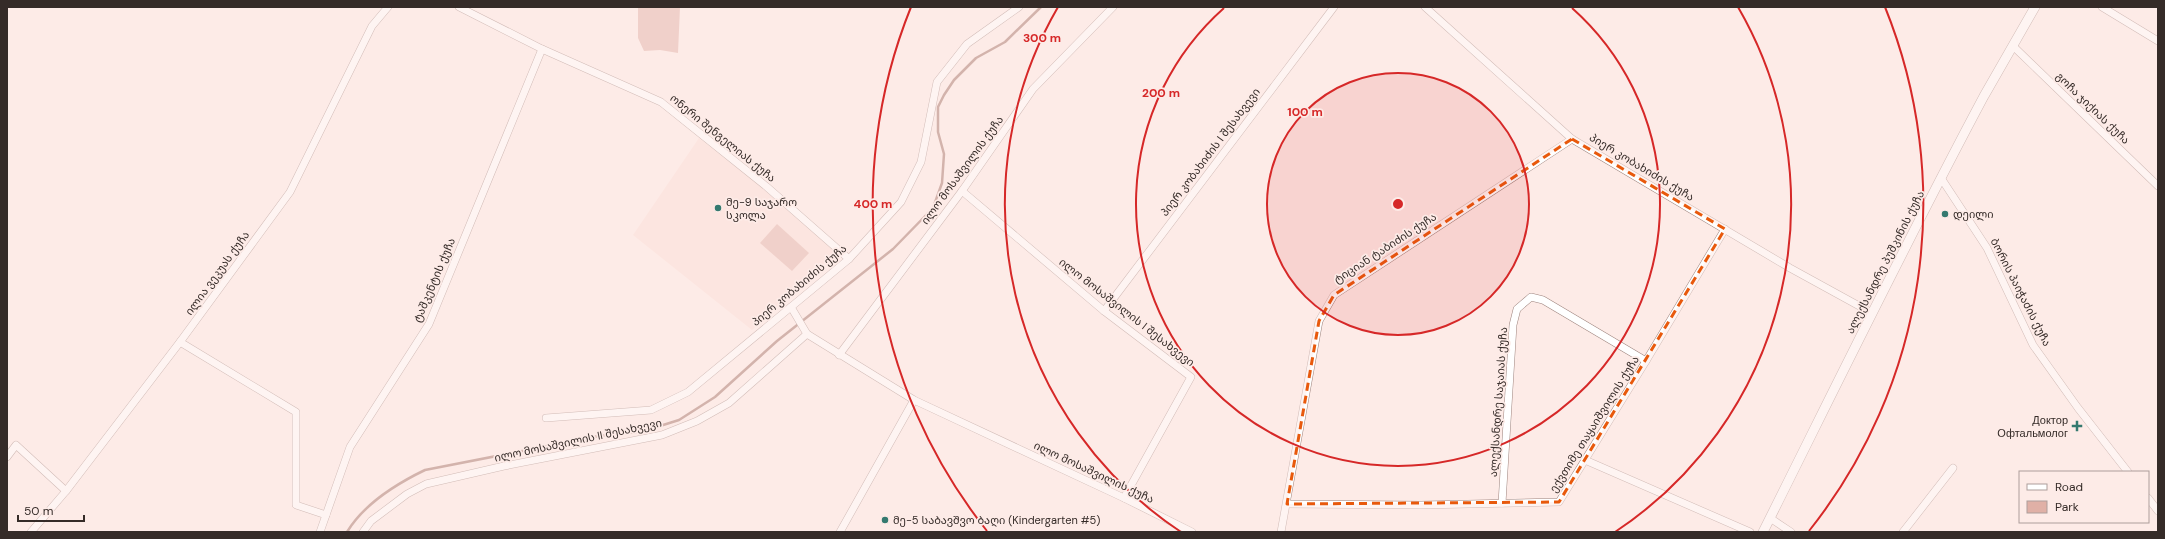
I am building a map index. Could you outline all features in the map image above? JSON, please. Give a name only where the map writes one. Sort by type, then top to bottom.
[{"type":"street","name":"ილია ვეკუას ქუჩა","points":[[31,532],[66,491],[180,342],[290,192],[372,26],[388,7]]},
{"type":"street","name":"ონერი შენგელიას ქუჩა","points":[[459,7],[542,49],[661,102],[767,187],[849,259]]},
{"type":"street","name":"პიერ კობახიძის ქუჩა","points":[[546,418],[651,410],[688,392],[849,259],[901,202],[922,162],[937,82],[967,44],[1019,7]]},
{"type":"street","name":"ილო მოსაშვილის ქუჩა","points":[[839,355],[962,191],[1033,89],[1113,7]]},
{"type":"street","name":"პიერ კობახიძის I შესახვევი","points":[[1104,311],[1334,7]]},
{"type":"street","name":"პიერ კობახიძის ქუჩა","points":[[1425,7],[1572,139],[1872,313]]},
{"type":"street","name":"ალექსანდრე პუშკინის ქუჩა","points":[[1763,532],[1941,178],[2035,7]]},
{"type":"street","points":[[2102,7],[2158,41]]},
{"type":"street","name":"გოჩა ჯიქიას ქუჩა","points":[[2013,46],[2158,186]]},
{"type":"street","name":"ტაშკენტის ქუჩა","points":[[320,532],[350,447],[429,324],[542,49]]},
{"type":"street","name":"ტიციან ტაბიძის ქუჩა","points":[[1281,532],[1319,321],[1334,295],[1572,139]]},
{"type":"street","name":"ბორის პაიჭაძის ქუჩა","points":[[1941,178],[1987,248],[2033,345],[2078,408],[2127,471]]},
{"type":"street","name":"ილო მოსაშვილის I შესახვევი","points":[[962,191],[1104,311],[1191,377],[1124,498]]},
{"type":"street","name":"ექვთიმე თაყაიშვილის ქუჩა","points":[[1287,504],[1559,502],[1725,229]]},
{"type":"street","name":"ალექსანდრე საჯაიას ქუჩა","points":[[1502,503],[1513,325],[1517,309],[1531,297],[1543,300],[1646,361]]},
{"type":"street","points":[[790,308],[805,333]]},
{"type":"street","name":"ილო მოსაშვილის ქუჩა","points":[[805,333],[914,400],[1124,498],[1192,532]]},
{"type":"street","name":"ილო მოსაშვილის II შესახვევი","points":[[363,532],[371,521],[407,494],[426,484],[504,466],[662,435],[697,421],[729,403],[805,333]]},
{"type":"street","points":[[180,342],[296,412],[296,505],[326,515]]},
{"type":"street","points":[[840,532],[914,400]]},
{"type":"street","points":[[7,457],[16,445],[66,491]]},
{"type":"street","points":[[1585,460],[1750,532]]},
{"type":"street","points":[[1903,532],[1953,468]]},
{"type":"street","points":[[2149,499],[2158,511]]},
{"type":"street","points":[[1770,518],[1791,532]]},
{"type":"highlighted area","points":[[1572,139],[1725,229],[1559,502],[1287,504],[1319,321],[1334,295]]},
{"type":"shaded area","name":"მე-9 საჯარო სკოლა","points":[[699,138],[754,181],[837,252],[752,330],[633,235]]},
{"type":"green space","points":[[638,7],[680,7],[678,53],[660,50],[644,51],[638,38]]},
{"type":"green space","points":[[777,224],[809,253],[792,271],[760,243]]},
{"type":"waterway","points":[[347,532],[362,512],[392,488],[425,470],[599,436],[644,431],[679,420],[715,397],[777,341],[893,249],[933,208],[942,183],[944,154],[938,132],[938,107],[944,95],[954,80],[976,58],[1005,42],[1041,7]]},
{"type":"place","name":"მე-9 საჯარო სკოლა","points":[[718,208]]},
{"type":"place","name":"დეილი","points":[[1945,214]]},
{"type":"place","name":"Доктор Офтальмолог","points":[[2077,426]]},
{"type":"place","name":"მე-5 საბავშვო ბაღი (Kindergarten #5)","points":[[885,520]]}]
